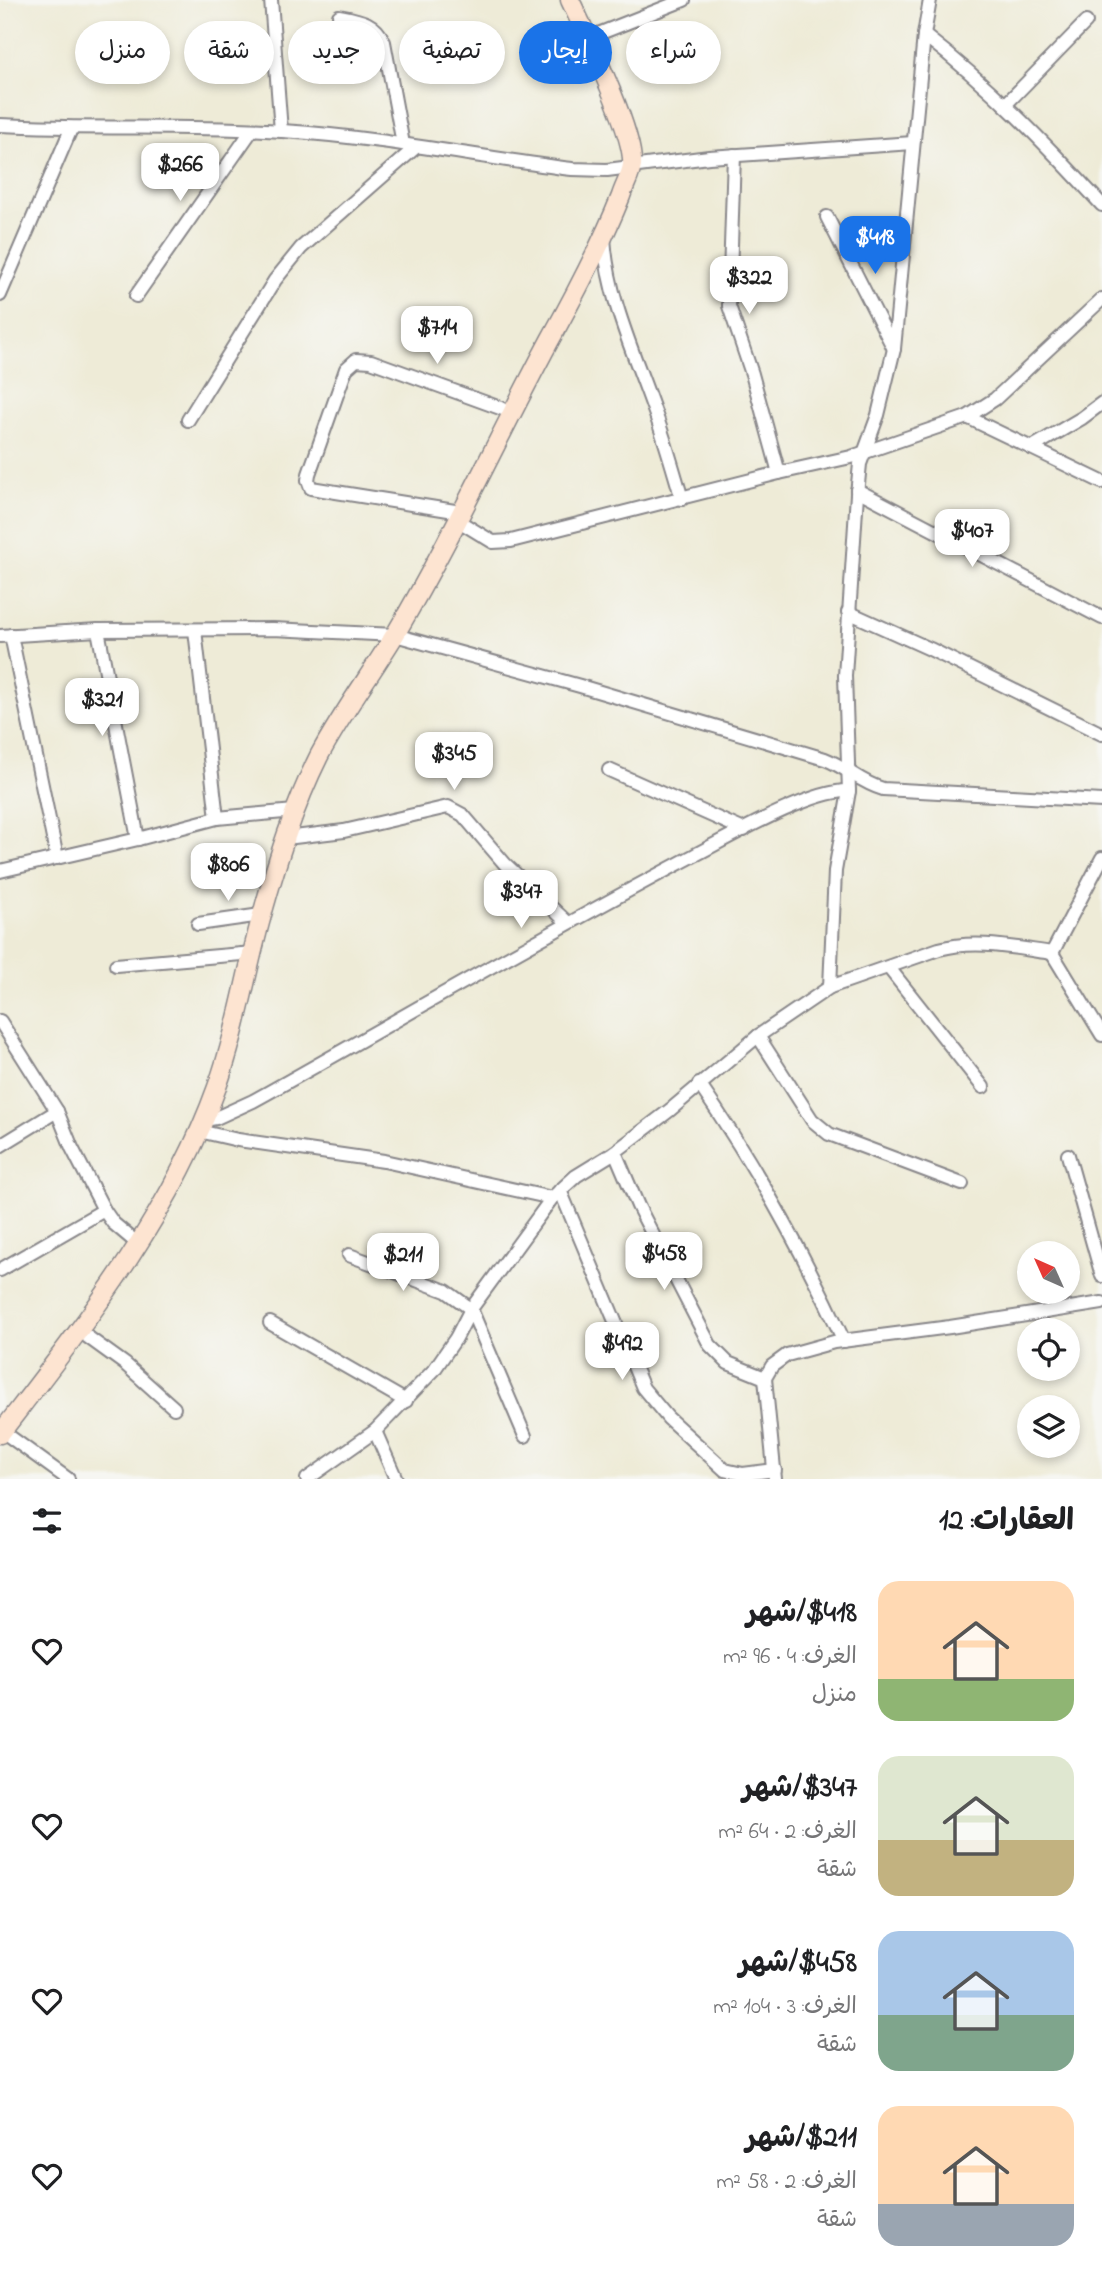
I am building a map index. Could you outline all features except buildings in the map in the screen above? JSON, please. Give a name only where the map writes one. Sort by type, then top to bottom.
[{"type":"street","points":[[271,0],[281,131]]},
{"type":"street","points":[[570,0],[580,21]]},
{"type":"street","points":[[612,28],[684,0]]},
{"type":"street","points":[[830,987],[835,872],[849,791],[845,677],[857,490],[860,464],[878,415],[894,349],[924,36],[930,0]]},
{"type":"street","points":[[340,16],[369,23],[381,34],[410,146]]},
{"type":"street","points":[[1006,104],[1086,22]]},
{"type":"street","points":[[924,36],[972,73],[1006,104],[1102,205]]},
{"type":"street","points":[[68,1479],[1,1432],[78,1330],[138,1244],[183,1165],[201,1126],[225,1059],[261,915],[295,811],[320,756],[362,683],[395,635],[459,516],[604,234],[632,166],[623,124],[607,84]]},
{"type":"street","points":[[0,125],[71,129],[281,131],[345,136],[572,169],[607,170],[734,155],[913,143]]},
{"type":"street","points":[[0,295],[71,129]]},
{"type":"street","points":[[136,296],[252,130]]},
{"type":"street","points":[[188,419],[288,262],[410,146]]},
{"type":"street","points":[[734,155],[729,306],[752,374],[779,473]]},
{"type":"street","points":[[827,217],[894,349]]},
{"type":"street","points":[[604,234],[612,295],[655,412],[682,499]]},
{"type":"street","points":[[514,413],[372,361],[356,360],[346,369],[308,481],[311,488],[459,516],[487,539],[501,543],[864,453],[967,418],[995,399],[1102,299]]},
{"type":"street","points":[[1031,448],[1102,403]]},
{"type":"street","points":[[967,418],[1102,482]]},
{"type":"street","points":[[857,490],[1102,618]]},
{"type":"street","points":[[848,612],[930,649],[1102,734]]},
{"type":"street","points":[[57,858],[6,635],[98,629],[273,629],[395,635],[580,686],[825,759],[840,765],[863,782],[883,789],[1102,801]]},
{"type":"street","points":[[98,629],[138,839]]},
{"type":"street","points":[[195,630],[217,818]]},
{"type":"street","points":[[609,770],[744,830]]},
{"type":"street","points":[[201,1126],[253,1101],[568,923],[744,830],[828,793],[849,791]]},
{"type":"street","points":[[286,838],[344,831],[448,807],[463,815],[505,864],[568,923]]},
{"type":"street","points":[[0,870],[217,818],[295,811]]},
{"type":"street","points":[[1052,953],[1102,858]]},
{"type":"street","points":[[198,924],[261,915]]},
{"type":"street","points":[[307,1479],[375,1431],[434,1370],[456,1338],[471,1309],[556,1194],[576,1176],[615,1152],[670,1110],[758,1036],[830,987],[955,944],[975,943],[1052,953]]},
{"type":"street","points":[[116,965],[253,953]]},
{"type":"street","points":[[1052,953],[1102,1035]]},
{"type":"street","points":[[889,968],[984,1087]]},
{"type":"street","points":[[0,1021],[57,1111],[72,1148],[104,1210],[113,1223],[138,1244]]},
{"type":"street","points":[[758,1036],[812,1120],[829,1134],[961,1184]]},
{"type":"street","points":[[699,1084],[754,1169],[844,1341]]},
{"type":"street","points":[[0,1146],[57,1111]]},
{"type":"street","points":[[201,1126],[238,1140],[384,1161],[556,1194]]},
{"type":"street","points":[[615,1152],[638,1206],[710,1345],[728,1363],[765,1378]]},
{"type":"street","points":[[1068,1155],[1102,1276]]},
{"type":"street","points":[[556,1194],[643,1388],[668,1418],[725,1470],[743,1474],[775,1474],[765,1378],[772,1366],[787,1354],[844,1341],[1102,1303]]},
{"type":"street","points":[[0,1270],[104,1210]]},
{"type":"street","points":[[349,1255],[446,1291],[471,1309],[525,1436]]},
{"type":"street","points":[[270,1323],[406,1401]]},
{"type":"street","points":[[78,1330],[125,1364],[174,1408]]},
{"type":"street","points":[[375,1431],[396,1479]]}]
